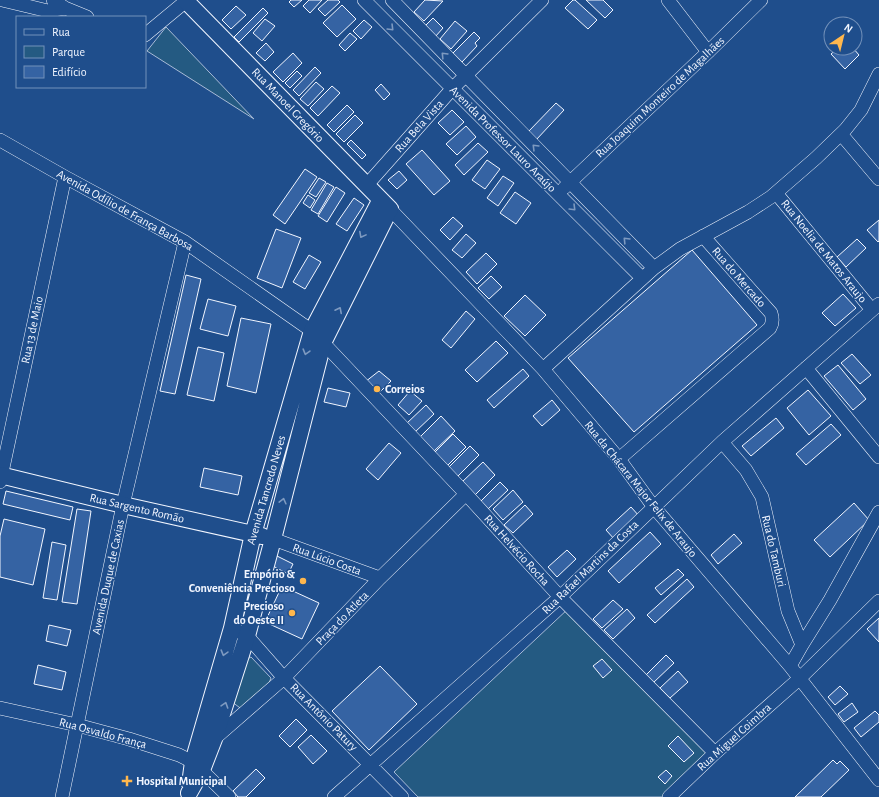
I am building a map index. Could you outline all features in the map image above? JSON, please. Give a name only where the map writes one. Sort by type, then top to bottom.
[{"type":"main road","name":"Rua Manoel Gregório","points":[[186,0],[385,205]]},
{"type":"main road","name":"Avenida Tancredo Neves","points":[[189,795],[198,766],[232,628],[253,534],[318,337],[385,205]]},
{"type":"main road","name":"Avenida Tancredo Neves","points":[[198,766],[214,739],[247,636],[274,539],[318,337]]},
{"type":"main road","name":"Rua Sargento Romão","points":[[0,478],[274,539]]},
{"type":"street","points":[[2,0],[48,11],[65,8]]},
{"type":"street","points":[[53,0],[65,8],[85,16]]},
{"type":"street","points":[[146,34],[186,0]]},
{"type":"street","name":"Avenida Professor Lauro Araújo","points":[[364,0],[642,278]]},
{"type":"street","name":"Avenida Professor Lauro Araújo","points":[[392,0],[654,268]]},
{"type":"street","name":"Rua Bela Vista","points":[[366,186],[452,89],[542,0]]},
{"type":"street","points":[[668,0],[708,52]]},
{"type":"street","name":"Rua Joaquim Monteiro de Magalhães","points":[[559,194],[761,0]]},
{"type":"street","points":[[703,236],[748,212],[776,193],[841,134],[861,110],[879,74]]},
{"type":"street","points":[[841,134],[879,178]]},
{"type":"street","name":"Avenida Odílio de França Barbosa","points":[[0,140],[184,242],[318,337]]},
{"type":"street","name":"Rua 13 de Maio","points":[[0,478],[65,177]]},
{"type":"street","name":"Rua Noelia de Matos Araujo","points":[[776,193],[875,307]]},
{"type":"street","name":"Rua da Chácara Major Felix de Araujo","points":[[385,205],[543,369],[620,459],[653,506],[790,666],[879,780]]},
{"type":"street","name":"Rua do Mercado","points":[[543,369],[654,268],[680,249],[703,236],[771,313],[773,323],[770,328],[620,459]]},
{"type":"street","name":"Avenida Duque de Caxias","points":[[62,797],[123,505],[184,242]]},
{"type":"street","name":"Rua Rafael Martins da Costa","points":[[334,797],[560,597],[653,506],[722,442],[875,307]]},
{"type":"street","name":"Rua Helvécio Rocha","points":[[318,337],[466,494],[560,597],[715,753]]},
{"type":"street","points":[[806,368],[879,457]]},
{"type":"street","name":"Rua do Tamburi","points":[[722,442],[746,470],[762,497],[788,611],[802,645]]},
{"type":"street","name":"Praça do Atleta","points":[[214,739],[284,678],[380,578],[466,494]]},
{"type":"street","points":[[790,666],[830,600],[879,512]]},
{"type":"street","name":"Rua Lúcio Costa","points":[[274,539],[380,578]]},
{"type":"street","name":"Rua Miguel Coimbra","points":[[670,797],[715,753],[799,679],[879,601]]},
{"type":"street","points":[[232,628],[247,636]]},
{"type":"street","name":"Rua Antônio Patury","points":[[247,636],[284,678],[402,797]]},
{"type":"street","name":"Rua Osvaldo França","points":[[0,708],[77,725],[172,752],[198,766],[229,797]]},
{"type":"green space","points":[[166,27],[254,119],[147,51]]},
{"type":"green space","points":[[569,608],[711,753],[664,797],[418,797],[394,772]]},
{"type":"green space","points":[[251,657],[271,678],[269,683],[243,710],[232,702],[247,659]]},
{"type":"building","points":[[291,0],[302,0],[294,7],[289,2]]},
{"type":"building","points":[[309,0],[322,0],[310,13],[303,6]]},
{"type":"building","points":[[328,0],[338,0],[340,2],[325,16],[318,9]]},
{"type":"building","points":[[425,0],[443,1],[424,21],[414,12]]},
{"type":"building","points":[[573,0],[575,0],[597,20],[588,29],[565,8]]},
{"type":"building","points":[[586,0],[603,0],[613,10],[605,18]]},
{"type":"building","points":[[342,5],[356,19],[337,37],[323,23]]},
{"type":"building","points":[[236,6],[246,15],[231,29],[222,20]]},
{"type":"building","points":[[263,8],[268,13],[239,42],[234,37]]},
{"type":"building","points":[[433,18],[443,28],[435,37],[424,27]]},
{"type":"building","points":[[265,19],[275,26],[262,41],[253,33]]},
{"type":"building","points":[[364,20],[372,27],[361,39],[353,31]]},
{"type":"building","points":[[455,21],[467,31],[451,49],[440,39]]},
{"type":"building","points":[[474,32],[480,38],[475,43],[477,46],[462,62],[453,53]]},
{"type":"building","points":[[350,33],[357,39],[345,51],[339,45]]},
{"type":"building","points":[[266,43],[274,52],[265,61],[256,53]]},
{"type":"building","points":[[293,53],[302,63],[283,82],[273,72]]},
{"type":"building","points":[[833,56],[858,56],[845,69]]},
{"type":"building","points":[[315,67],[321,73],[299,96],[293,90]]},
{"type":"building","points":[[297,71],[302,76],[290,88],[285,83]]},
{"type":"building","points":[[316,82],[324,89],[308,106],[300,99]]},
{"type":"building","points":[[381,84],[390,94],[384,100],[375,90]]},
{"type":"building","points":[[332,86],[340,93],[318,116],[310,108]]},
{"type":"building","points":[[556,103],[564,110],[536,140],[528,132]]},
{"type":"building","points":[[347,105],[354,112],[334,132],[327,125]]},
{"type":"building","points":[[452,110],[464,122],[450,135],[438,123]]},
{"type":"building","points":[[355,115],[363,123],[344,142],[336,134]]},
{"type":"building","points":[[466,126],[476,137],[457,155],[446,144]]},
{"type":"building","points":[[351,140],[366,155],[362,159],[347,144]]},
{"type":"building","points":[[478,143],[488,152],[464,175],[455,165]]},
{"type":"building","points":[[422,150],[450,181],[434,195],[406,164]]},
{"type":"building","points":[[487,160],[500,169],[485,189],[472,180]]},
{"type":"building","points":[[305,169],[317,177],[285,224],[273,215]]},
{"type":"building","points":[[399,171],[407,180],[397,189],[388,180]]},
{"type":"building","points":[[503,176],[514,183],[498,206],[487,198]]},
{"type":"building","points":[[319,178],[326,182],[316,197],[309,193]]},
{"type":"building","points":[[327,183],[334,187],[318,214],[311,210]]},
{"type":"building","points":[[336,187],[345,193],[327,222],[318,216]]},
{"type":"building","points":[[515,192],[531,203],[516,224],[500,213]]},
{"type":"building","points":[[308,195],[315,200],[310,208],[303,203]]},
{"type":"building","points":[[354,198],[364,205],[347,231],[336,224]]},
{"type":"building","points":[[453,217],[463,226],[450,240],[440,230]]},
{"type":"building","points":[[879,220],[879,241],[878,242],[867,230]]},
{"type":"building","points":[[276,229],[301,238],[282,288],[257,278]]},
{"type":"building","points":[[466,234],[476,243],[462,258],[452,250]]},
{"type":"building","points":[[857,239],[866,248],[846,267],[837,257]]},
{"type":"building","points":[[692,250],[757,325],[634,432],[568,358]]},
{"type":"building","points":[[486,253],[497,264],[477,284],[466,272]]},
{"type":"building","points":[[309,255],[321,262],[305,289],[293,282]]},
{"type":"building","points":[[186,275],[201,279],[175,394],[160,391]]},
{"type":"building","points":[[491,276],[502,287],[489,299],[478,288]]},
{"type":"building","points":[[843,294],[856,308],[835,326],[822,313]]},
{"type":"building","points":[[525,295],[546,315],[525,336],[504,316]]},
{"type":"building","points":[[208,299],[236,306],[228,336],[200,329]]},
{"type":"building","points":[[466,311],[475,319],[451,348],[442,340]]},
{"type":"building","points":[[241,318],[271,324],[256,393],[227,386]]},
{"type":"building","points":[[496,341],[508,353],[477,382],[465,370]]},
{"type":"building","points":[[198,347],[224,353],[214,401],[187,395]]},
{"type":"building","points":[[852,354],[871,375],[860,384],[841,363]]},
{"type":"building","points":[[838,365],[866,399],[853,410],[824,376]]},
{"type":"building","points":[[523,369],[529,376],[494,408],[487,400]]},
{"type":"building","name":"Correios","points":[[379,371],[391,381],[376,396],[365,382]]},
{"type":"building","points":[[328,388],[350,393],[346,407],[324,402]]},
{"type":"building","points":[[808,390],[831,416],[809,435],[787,408]]},
{"type":"building","points":[[410,391],[422,401],[409,415],[398,405]]},
{"type":"building","points":[[552,400],[560,410],[542,426],[533,416]]},
{"type":"building","points":[[426,405],[434,414],[414,433],[406,424]]},
{"type":"building","points":[[441,416],[455,431],[433,452],[419,438]]},
{"type":"building","points":[[776,418],[784,428],[751,456],[742,446]]},
{"type":"building","points":[[831,424],[841,435],[806,465],[796,454]]},
{"type":"building","points":[[453,434],[466,447],[447,466],[434,453]]},
{"type":"building","points":[[389,443],[401,453],[378,480],[366,469]]},
{"type":"building","points":[[470,446],[479,455],[458,476],[449,467]]},
{"type":"building","points":[[483,462],[495,475],[475,495],[462,482]]},
{"type":"building","points":[[204,468],[242,476],[238,495],[200,487]]},
{"type":"building","points":[[500,482],[508,490],[488,509],[481,501]]},
{"type":"building","points":[[513,490],[523,502],[503,520],[493,509]]},
{"type":"building","points":[[6,491],[73,507],[70,520],[3,504]]},
{"type":"building","points":[[854,503],[869,520],[830,557],[814,540]]},
{"type":"building","points":[[525,505],[533,514],[513,533],[504,525]]},
{"type":"building","points":[[631,507],[640,517],[615,540],[606,530]]},
{"type":"building","points":[[77,509],[91,511],[77,604],[62,602]]},
{"type":"building","points":[[4,519],[45,529],[33,585],[0,577],[0,536]]},
{"type":"building","points":[[650,532],[661,544],[619,583],[608,571]]},
{"type":"building","points":[[734,534],[742,543],[718,564],[711,555]]},
{"type":"building","points":[[52,542],[66,545],[57,600],[43,598]]},
{"type":"building","points":[[567,550],[576,559],[557,577],[548,567]]},
{"type":"building","points":[[277,556],[293,564],[288,574],[273,566]]},
{"type":"building","points":[[678,569],[684,575],[661,595],[655,588]]},
{"type":"building","points":[[687,579],[694,587],[655,623],[647,615]]},
{"type":"building","name":"Precioso do Oeste II","points":[[282,586],[319,603],[302,639],[265,622]]},
{"type":"building","points":[[613,600],[623,609],[602,628],[593,619]]},
{"type":"building","points":[[627,609],[635,618],[613,639],[604,630]]},
{"type":"building","points":[[879,618],[879,642],[867,629]]},
{"type":"building","points":[[49,625],[71,630],[67,646],[46,641]]},
{"type":"building","points":[[666,655],[674,663],[653,683],[645,676]]},
{"type":"building","points":[[602,659],[612,670],[603,678],[593,666]]},
{"type":"building","points":[[38,665],[66,672],[62,690],[34,684]]},
{"type":"building","points":[[380,666],[417,704],[369,750],[332,711]]},
{"type":"building","points":[[678,671],[688,682],[670,698],[660,688]]},
{"type":"building","points":[[840,686],[848,694],[835,705],[828,697]]},
{"type":"building","points":[[852,703],[858,712],[844,722],[838,714]]},
{"type":"building","points":[[875,711],[879,715],[879,722],[861,737],[854,728]]},
{"type":"building","points":[[296,719],[307,730],[290,747],[279,736]]},
{"type":"building","points":[[311,735],[327,751],[313,764],[298,747]]},
{"type":"building","points":[[678,736],[694,753],[684,762],[668,746]]},
{"type":"building","points":[[833,760],[837,764],[840,761],[849,770],[821,797],[795,797]]},
{"type":"building","points":[[256,769],[265,778],[246,797],[238,797],[233,791]]},
{"type":"building","points":[[666,770],[672,776],[665,784],[658,777]]},
{"type":"place","name":"Correios","points":[[377,389]]},
{"type":"place","name":"Empório & Conveniência Precioso","points":[[303,581]]},
{"type":"place","name":"Precioso do Oeste II","points":[[292,613]]},
{"type":"place","name":"Hospital Municipal","points":[[127,781]]}]
